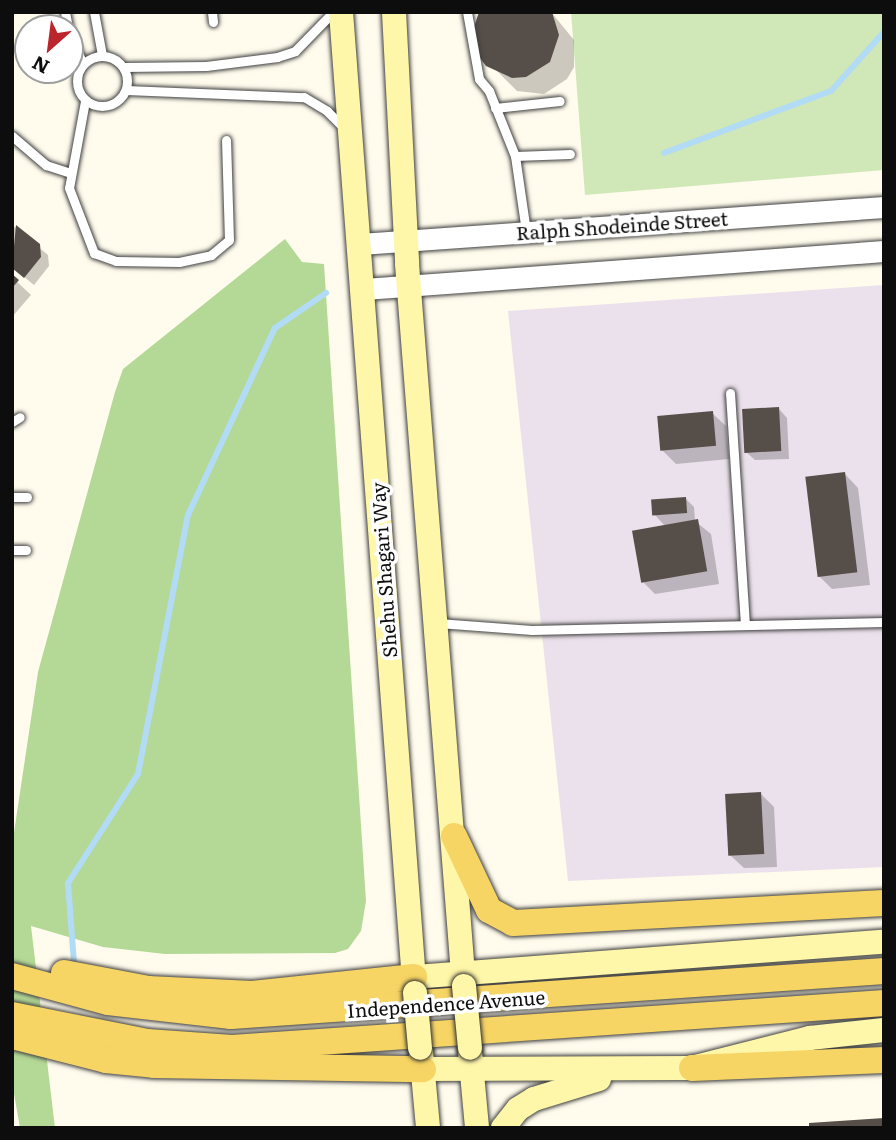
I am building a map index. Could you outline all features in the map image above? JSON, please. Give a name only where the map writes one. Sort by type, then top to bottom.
[{"type":"main road","name":"Shehu Shagari Way","points":[[341,12],[364,289],[414,985],[428,1128]]},
{"type":"main road","points":[[394,12],[408,287],[438,623],[463,979],[477,1128]]},
{"type":"main road","points":[[454,836],[489,910],[513,923],[884,902]]},
{"type":"main road","name":"Independence Avenue","points":[[414,985],[884,942]]},
{"type":"main road","points":[[12,961],[98,981],[200,993],[414,985]]},
{"type":"main road","name":"Independence Avenue","points":[[12,976],[108,1002],[231,1016],[884,971]]},
{"type":"main road","name":"Independence Avenue","points":[[12,1015],[147,1042],[232,1048],[884,1003]]},
{"type":"main road","points":[[692,1068],[810,1038],[884,1030]]},
{"type":"main road","points":[[12,1036],[106,1060],[154,1065],[471,1057],[645,1070],[884,1060]]},
{"type":"main road","points":[[503,1128],[517,1109],[555,1090],[645,1070]]},
{"type":"street","name":"Ralph Shodeinde Street","points":[[360,244],[884,207]]},
{"type":"street","points":[[364,289],[884,251]]},
{"type":"lane","points":[[94,12],[102,55]]},
{"type":"lane","points":[[102,55],[124,67],[206,66],[276,57],[296,51],[333,12]]},
{"type":"lane","points":[[467,12],[475,67],[515,156],[526,232]]},
{"type":"lane","points":[[84,64],[102,55]]},
{"type":"lane","points":[[124,67],[126,90]]},
{"type":"lane","points":[[78,84],[85,101],[70,173],[72,205],[94,253],[116,261],[179,262],[211,255],[229,240],[226,141]]},
{"type":"lane","points":[[85,101],[111,105],[126,90],[304,97],[327,111],[350,135]]},
{"type":"lane","points":[[495,108],[559,101]]},
{"type":"lane","points":[[12,136],[47,165],[70,173]]},
{"type":"lane","points":[[515,156],[570,154]]},
{"type":"lane","points":[[730,393],[746,625]]},
{"type":"lane","points":[[12,497],[27,497]]},
{"type":"lane","points":[[12,550],[26,550]]},
{"type":"lane","points":[[438,623],[532,630],[884,622]]},
{"type":"shaded area","points":[[884,285],[884,867],[568,881],[508,311]]},
{"type":"green space","points":[[571,12],[884,12],[884,170],[585,195]]},
{"type":"green space","points":[[285,239],[302,262],[324,264],[366,901],[361,931],[348,949],[335,953],[165,954],[103,947],[31,926],[55,1128],[20,1128],[12,1082],[12,846],[38,672],[115,392],[123,369]]},
{"type":"building","points":[[479,12],[552,12],[559,35],[550,62],[526,77],[512,78],[486,66],[477,54],[474,27]]},
{"type":"building","points":[[16,225],[40,244],[41,257],[24,278],[12,268]]},
{"type":"building","points":[[12,274],[19,280],[12,288]]},
{"type":"building","points":[[779,407],[781,451],[744,453],[742,409]]},
{"type":"building","points":[[713,411],[716,446],[660,451],[657,416]]},
{"type":"building","points":[[845,472],[857,572],[818,577],[805,477]]},
{"type":"building","points":[[686,497],[687,513],[652,515],[651,499]]},
{"type":"building","points":[[698,519],[707,571],[641,583],[632,531]]},
{"type":"building","points":[[761,792],[764,854],[728,856],[725,794]]},
{"type":"building","points":[[884,1118],[884,1128],[809,1128],[809,1123]]},
{"type":"waterway","points":[[664,153],[831,91],[884,32]]},
{"type":"waterway","points":[[74,963],[68,883],[138,774],[188,515],[275,328],[326,293]]}]
